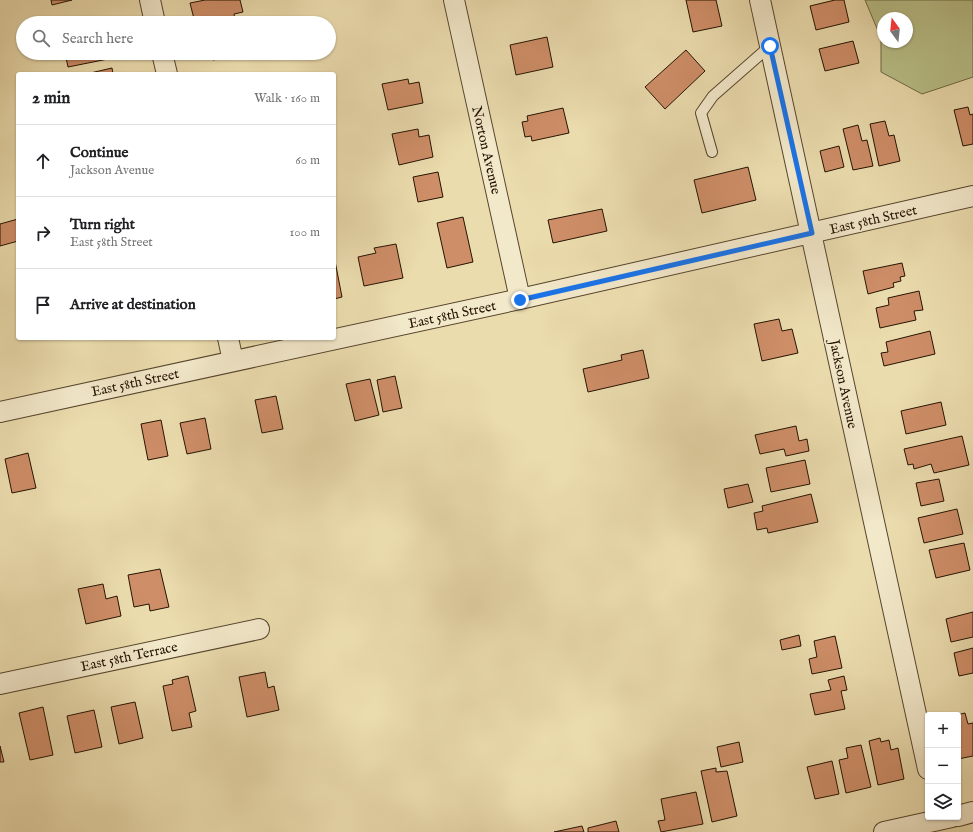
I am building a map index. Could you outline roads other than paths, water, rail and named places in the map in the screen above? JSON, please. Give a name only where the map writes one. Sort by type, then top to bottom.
[{"type":"street","points":[[150,0],[153,16]]},
{"type":"street","name":"Norton Avenue","points":[[454,0],[520,300]]},
{"type":"street","name":"Jackson Avenue","points":[[760,0],[925,755]]},
{"type":"street","points":[[164,60],[167,72]]},
{"type":"street","name":"East 58th Street","points":[[336,339],[520,300],[973,196]]},
{"type":"street","points":[[228,340],[233,361]]},
{"type":"street","name":"East 58th Street","points":[[0,412],[332,340]]},
{"type":"street","name":"East 58th Terrace","points":[[0,684],[259,629]]},
{"type":"street","points":[[961,815],[973,812]]},
{"type":"street","points":[[884,832],[937,822]]},
{"type":"lane","points":[[712,152],[701,113],[713,96],[770,46]]}]
